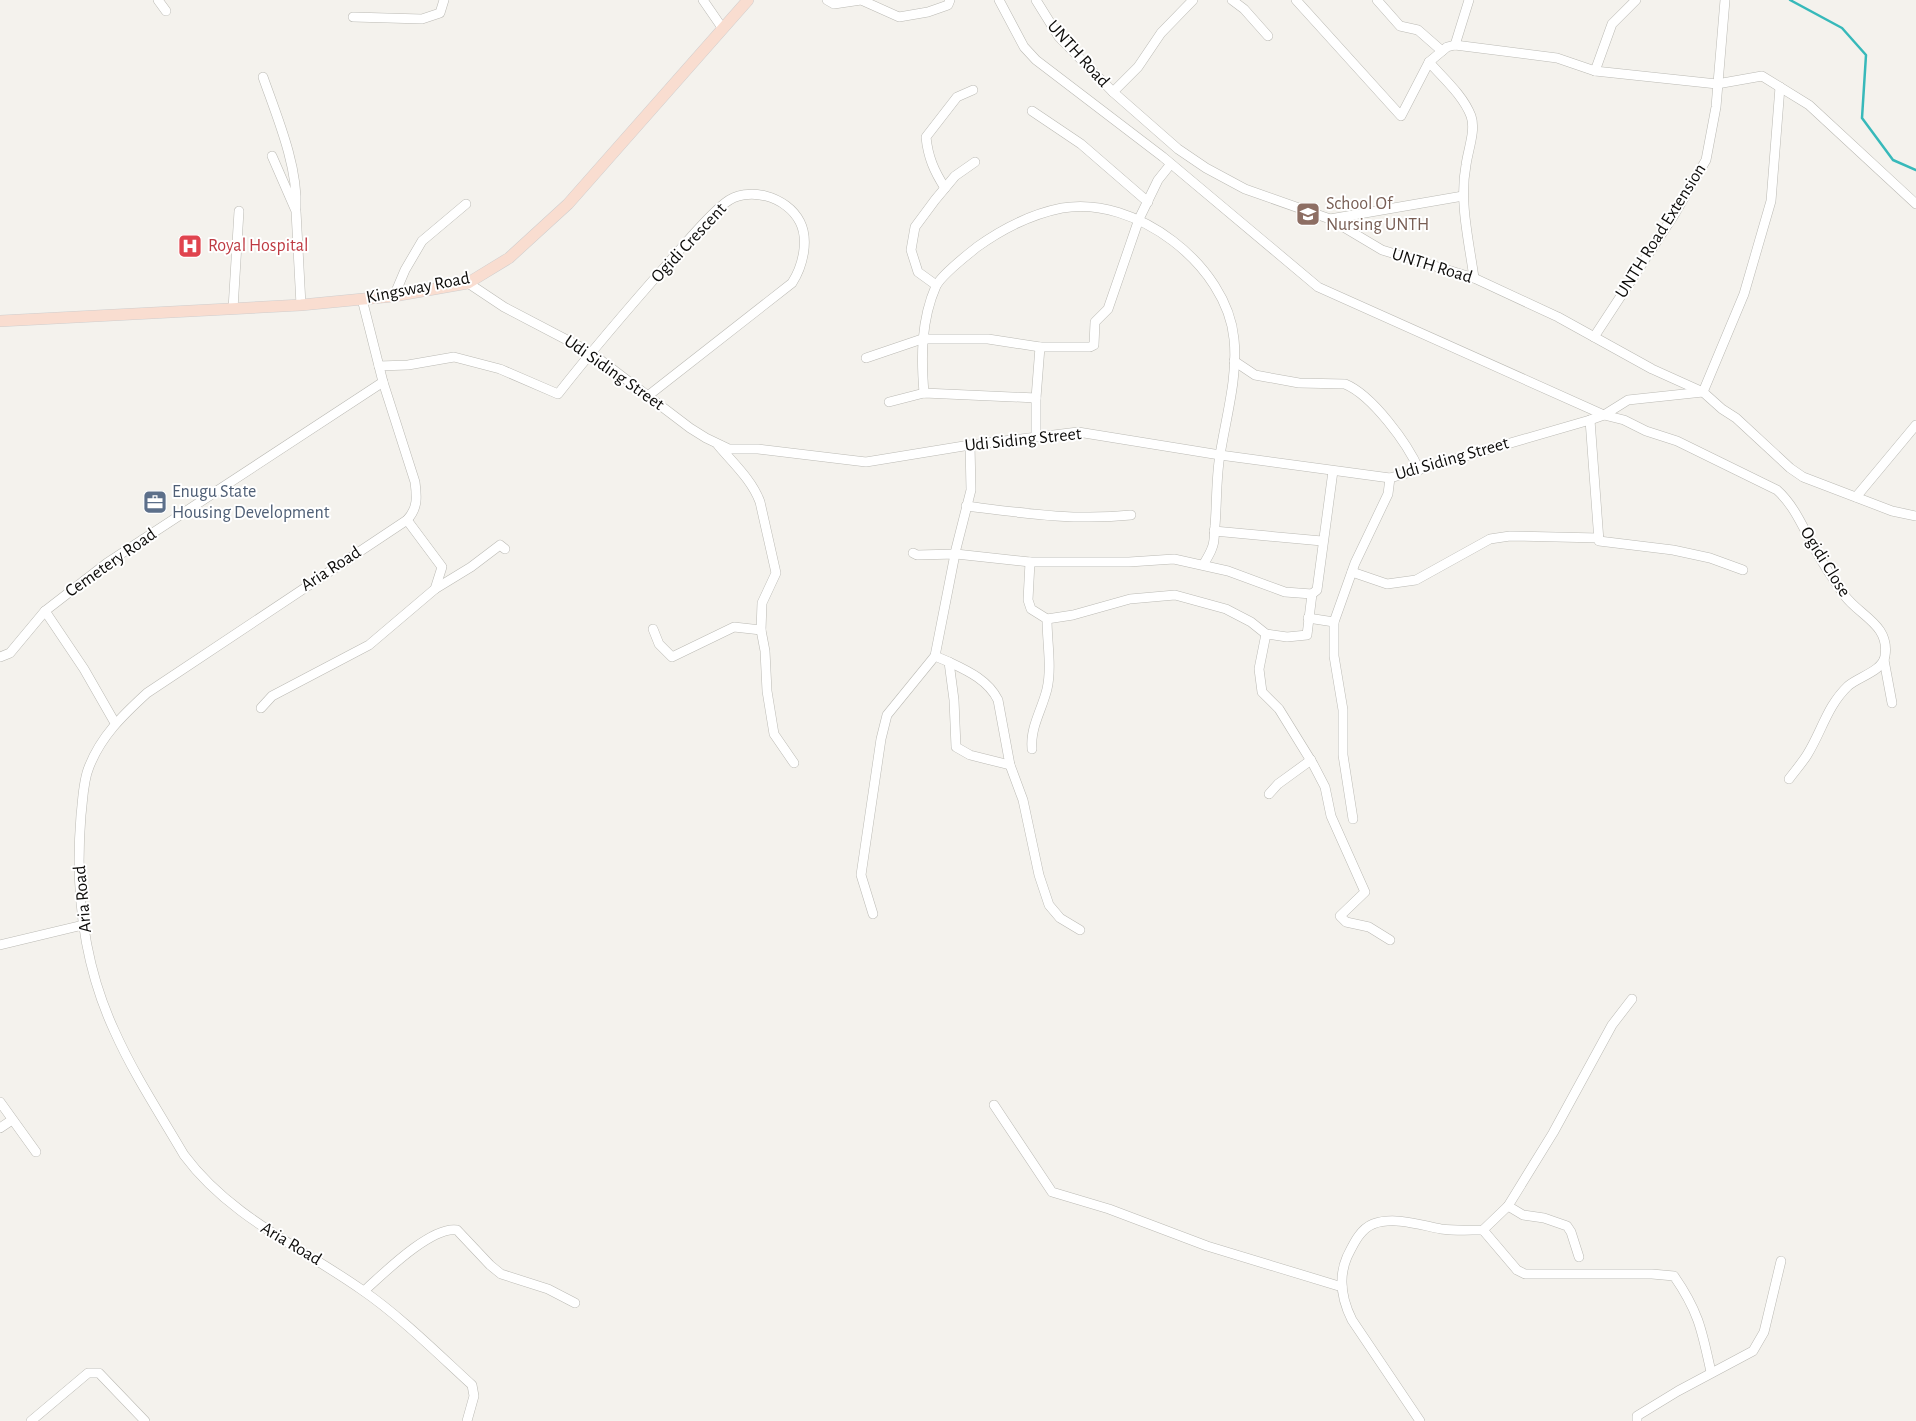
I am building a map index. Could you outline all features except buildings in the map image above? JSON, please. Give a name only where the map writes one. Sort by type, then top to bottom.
[{"type":"main road","name":"Kingsway Road","points":[[0,320],[301,305],[394,296],[468,283],[509,258],[568,204],[748,0]]},
{"type":"street","points":[[158,0],[166,12]]},
{"type":"street","points":[[353,17],[422,19],[440,13],[444,0]]},
{"type":"street","points":[[703,0],[723,29]]},
{"type":"street","points":[[828,0],[834,4],[862,0],[899,17],[928,12],[948,4],[950,0]]},
{"type":"street","name":"Ogidi Close","points":[[999,0],[1024,47],[1036,60],[1149,146],[1318,287],[1604,414],[1624,420],[1702,453],[1777,490],[1787,498],[1817,554],[1846,596],[1874,621],[1884,635],[1886,645],[1884,660],[1892,703]]},
{"type":"street","name":"UNTH Road","points":[[1036,0],[1059,37],[1112,92],[1178,149],[1206,168],[1245,189],[1330,219],[1382,250],[1474,278],[1535,305],[1652,369],[1703,392],[1722,409],[1736,418],[1790,468],[1803,477],[1892,511],[1916,516]]},
{"type":"street","points":[[1112,92],[1138,67],[1161,33],[1193,0]]},
{"type":"street","points":[[1232,0],[1244,9],[1268,36]]},
{"type":"street","points":[[1296,0],[1401,116],[1429,62],[1450,45],[1556,58],[1595,71],[1717,84],[1762,76],[1809,106],[1916,204]]},
{"type":"street","points":[[1377,0],[1400,26],[1418,30],[1442,50]]},
{"type":"street","points":[[1455,45],[1469,0]]},
{"type":"street","points":[[1595,71],[1612,24],[1636,0]]},
{"type":"street","name":"UNTH Road Extension","points":[[1594,337],[1674,215],[1706,160],[1716,107],[1725,0]]},
{"type":"street","points":[[1429,62],[1461,98],[1472,117],[1463,196],[1474,278]]},
{"type":"street","points":[[263,77],[283,136],[296,194],[301,305]]},
{"type":"street","points":[[1703,392],[1744,294],[1771,201],[1780,88]]},
{"type":"street","points":[[945,188],[935,172],[928,153],[926,137],[957,97],[972,90]]},
{"type":"street","points":[[1032,110],[1081,144],[1148,202]]},
{"type":"street","points":[[272,156],[296,210]]},
{"type":"street","points":[[936,285],[918,272],[911,250],[916,227],[955,176],[975,162]]},
{"type":"street","points":[[866,358],[922,339],[988,339],[1040,347],[1090,347],[1094,345],[1095,322],[1108,309],[1139,219],[1158,180],[1170,165]]},
{"type":"street","name":"Ogidi Crescent","points":[[379,366],[408,365],[454,357],[500,369],[558,394],[590,352],[695,233],[734,196],[750,192],[764,196],[793,211],[800,223],[803,261],[792,283],[649,395]]},
{"type":"street","points":[[1330,219],[1463,196]]},
{"type":"street","points":[[394,296],[405,270],[422,241],[466,204]]},
{"type":"street","points":[[924,393],[922,339],[936,285],[959,262],[985,242],[1011,226],[1037,215],[1063,208],[1106,209],[1139,219],[1186,252],[1204,271],[1220,294],[1227,309],[1234,339],[1234,361],[1228,420],[1220,455],[1213,547],[1203,565]]},
{"type":"street","points":[[233,309],[239,212]]},
{"type":"street","name":"Udi Siding Street","points":[[468,283],[504,307],[590,352],[690,428],[716,443],[742,450],[758,449],[866,462],[970,445],[1078,432],[1220,455],[1390,478],[1590,420],[1628,400],[1703,392]]},
{"type":"street","points":[[362,299],[383,382],[415,482],[416,506],[407,520],[442,567],[436,590]]},
{"type":"street","points":[[1036,436],[1036,398],[1040,347]]},
{"type":"street","points":[[1234,361],[1255,375],[1299,383],[1345,384],[1352,387],[1378,411],[1413,456],[1419,470]]},
{"type":"street","name":"Cemetery Road","points":[[0,657],[10,653],[45,611],[108,563],[383,382]]},
{"type":"street","points":[[889,402],[924,393],[1036,398]]},
{"type":"street","points":[[1590,420],[1598,538]]},
{"type":"street","points":[[1856,498],[1916,425]]},
{"type":"street","points":[[716,443],[756,491],[760,502],[776,573],[762,604],[761,630],[774,734],[794,763]]},
{"type":"street","points":[[873,914],[861,874],[882,731],[887,715],[934,656],[971,490],[970,445]]},
{"type":"street","points":[[1030,562],[1028,600],[1031,609],[1047,619],[1073,615],[1130,599],[1175,595],[1226,608],[1251,622],[1266,634],[1287,637],[1305,636],[1307,635],[1312,594],[1317,590],[1322,541],[1333,471]]},
{"type":"street","points":[[1353,819],[1343,755],[1343,710],[1334,656],[1334,622],[1352,572],[1388,494],[1390,478]]},
{"type":"street","points":[[966,506],[1049,517],[1096,519],[1131,515]]},
{"type":"street","name":"Aria Road","points":[[407,520],[146,693],[115,723],[95,754],[86,775],[80,829],[79,875],[83,925],[97,986],[114,1030],[179,1147],[195,1169],[250,1219],[364,1291],[472,1385],[474,1396],[467,1421]]},
{"type":"street","points":[[1214,531],[1322,541]]},
{"type":"street","points":[[1352,572],[1387,584],[1416,580],[1490,539],[1510,536],[1598,538],[1602,542],[1673,550],[1710,558],[1743,570]]},
{"type":"street","points":[[261,708],[272,696],[369,645],[436,590],[471,568],[500,545],[505,549]]},
{"type":"street","points":[[913,553],[917,555],[956,554],[1030,562],[1129,562],[1174,559],[1228,571],[1285,592],[1312,594]]},
{"type":"street","points":[[45,611],[84,669],[115,723]]},
{"type":"street","points":[[1308,618],[1334,622]]},
{"type":"street","points":[[1032,749],[1033,725],[1048,688],[1047,619]]},
{"type":"street","points":[[653,629],[659,644],[672,657],[734,627],[761,630]]},
{"type":"street","points":[[1266,634],[1259,669],[1262,692],[1279,709],[1311,760],[1325,788],[1331,816],[1365,892],[1340,916],[1346,922],[1369,927],[1390,940]]},
{"type":"street","points":[[934,656],[968,671],[993,691],[1003,719],[1010,765],[1023,800],[1039,875],[1049,905],[1060,918],[1080,930]]},
{"type":"street","points":[[1789,779],[1807,755],[1832,704],[1848,686],[1884,660]]},
{"type":"street","points":[[948,662],[954,700],[956,747],[970,755],[1010,765]]},
{"type":"street","points":[[1269,794],[1278,784],[1311,760]]},
{"type":"street","points":[[0,945],[83,925]]},
{"type":"street","points":[[1420,1421],[1352,1320],[1344,1304],[1342,1287],[1345,1262],[1352,1247],[1364,1229],[1374,1224],[1394,1221],[1442,1229],[1483,1230],[1508,1206],[1553,1133],[1612,1026],[1632,999]]},
{"type":"street","points":[[0,1102],[36,1152]]},
{"type":"street","points":[[994,1106],[1052,1192],[1109,1209],[1207,1246],[1342,1287]]},
{"type":"street","points":[[0,1128],[12,1120]]},
{"type":"street","points":[[1508,1206],[1523,1216],[1544,1218],[1567,1226],[1571,1232],[1579,1257]]},
{"type":"street","points":[[364,1291],[406,1255],[437,1233],[450,1229],[457,1230],[501,1274],[548,1289],[575,1303]]},
{"type":"street","points":[[1483,1230],[1517,1270],[1525,1274],[1652,1274],[1674,1276],[1695,1308],[1711,1372]]},
{"type":"street","points":[[1637,1421],[1637,1416],[1711,1372],[1753,1351],[1764,1332],[1781,1262]]},
{"type":"street","points":[[31,1421],[88,1373],[98,1373],[145,1421]]},
{"type":"waterway","points":[[1790,0],[1842,28],[1866,55],[1862,118],[1893,160],[1916,170]]},
{"type":"place","name":"School Of Nursing UNTH","points":[[1308,214]]},
{"type":"place","name":"Royal Hospital","points":[[190,246]]},
{"type":"place","name":"Enugu State Housing Development","points":[[155,502]]}]
